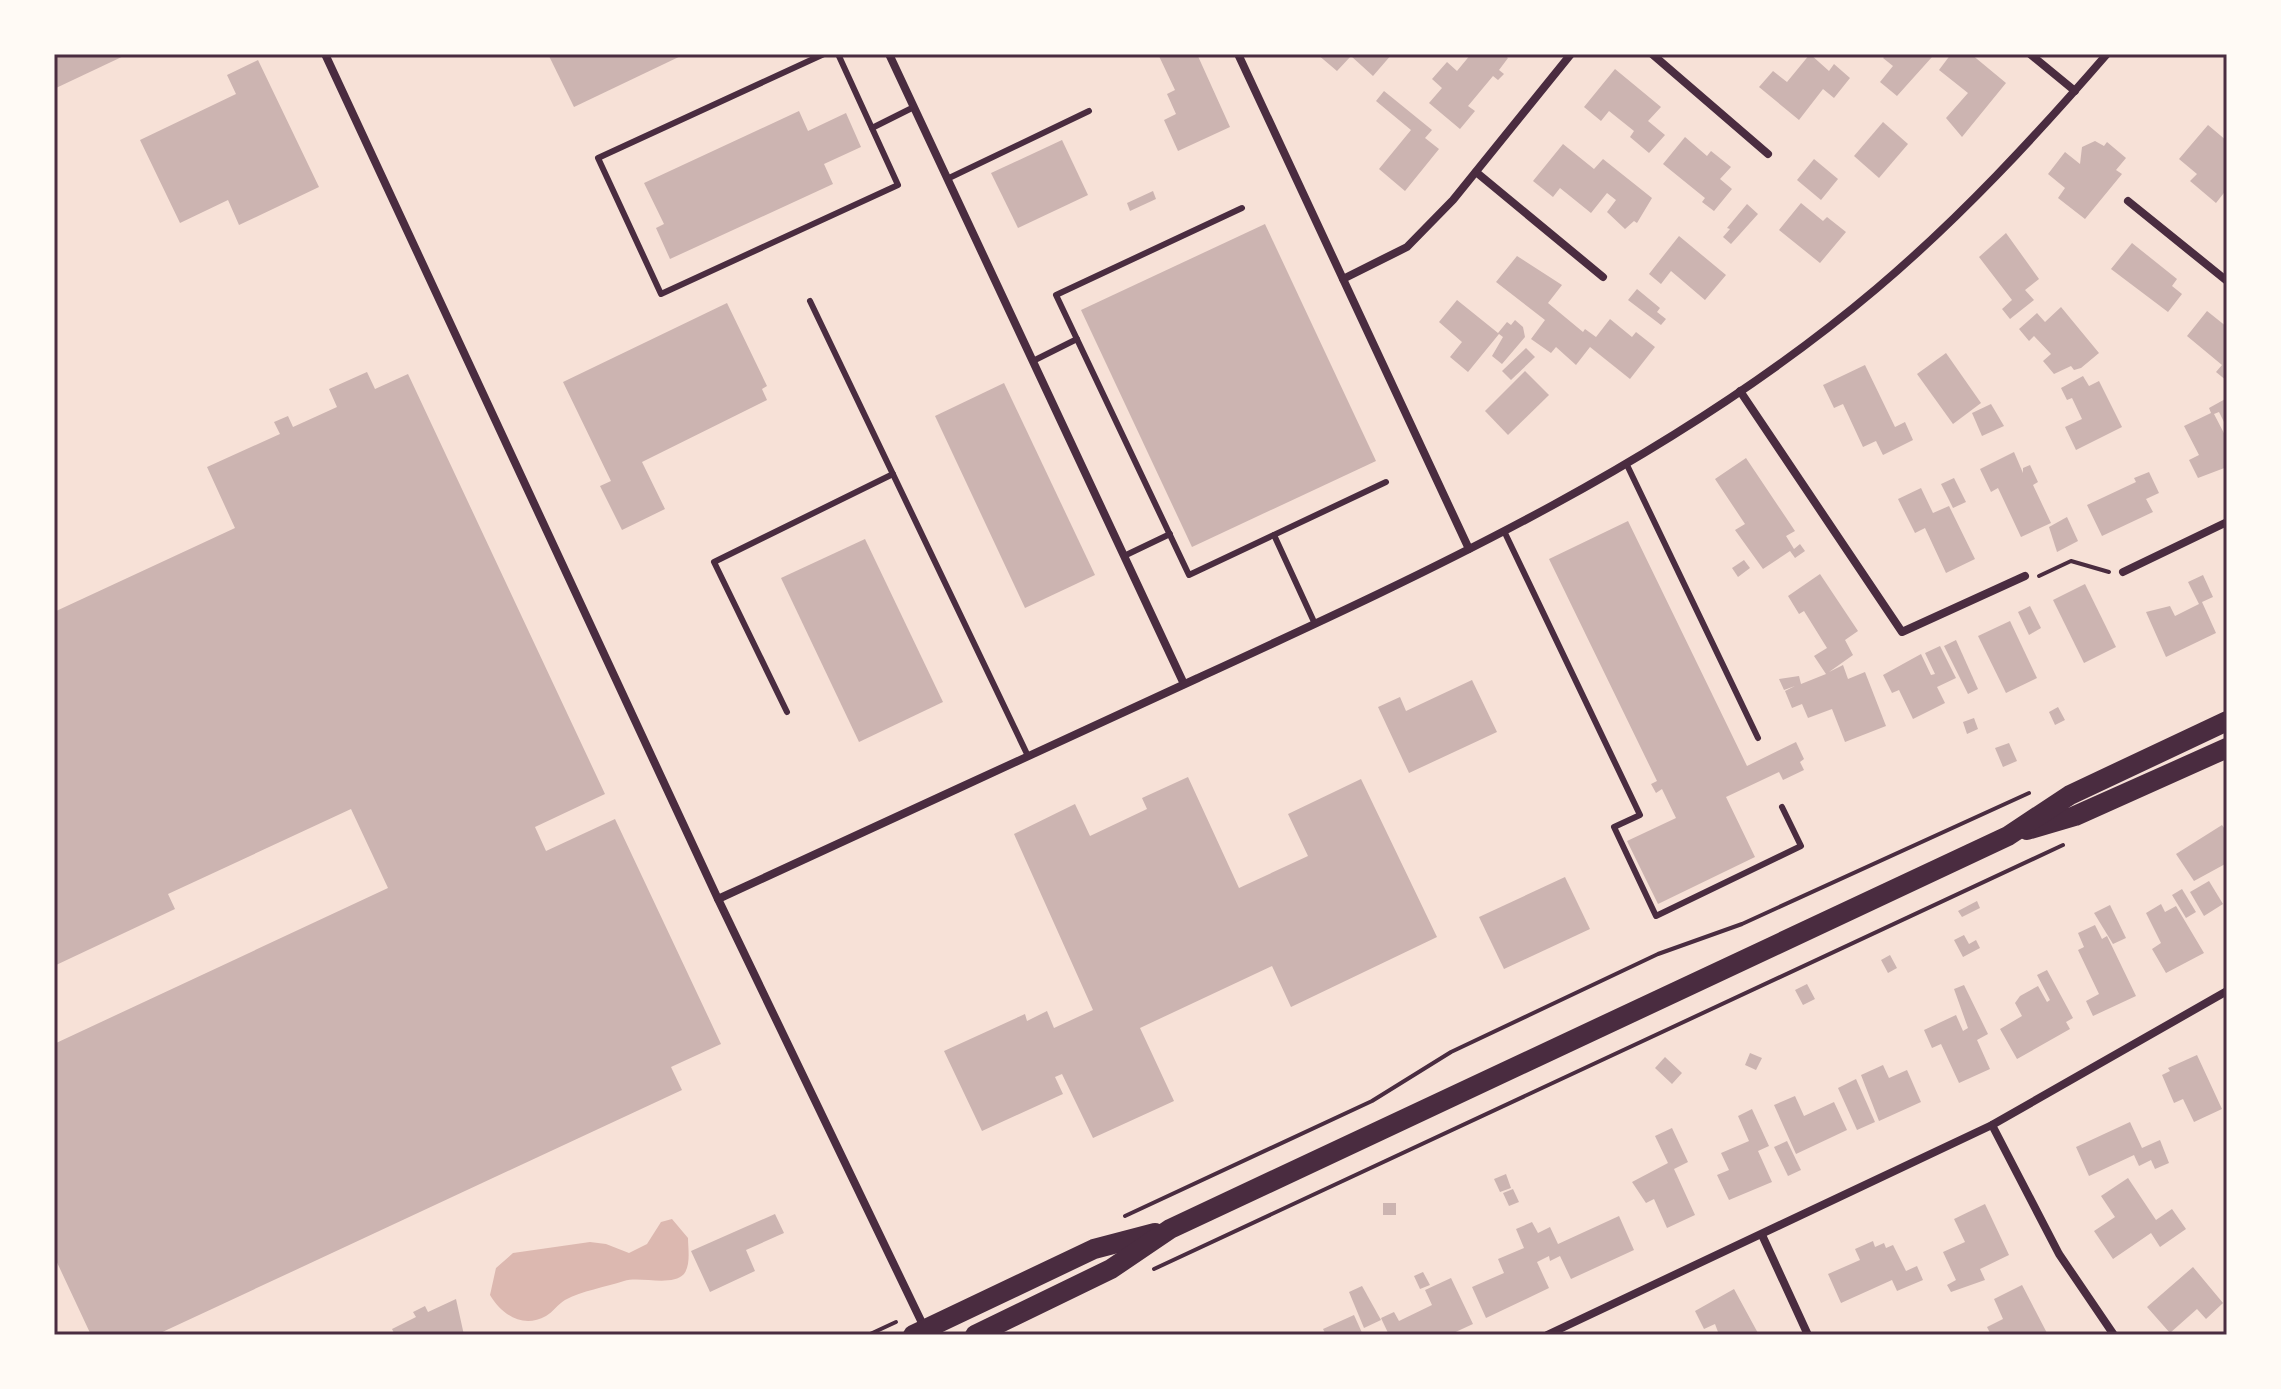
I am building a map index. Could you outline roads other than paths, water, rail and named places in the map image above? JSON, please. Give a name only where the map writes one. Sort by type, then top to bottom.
[{"type":"main road","points":[[975,1335],[1111,1269],[1170,1229],[2008,836],[2070,795],[2227,721]]},
{"type":"main road","points":[[2008,836],[2075,816],[2227,748]]},
{"type":"main road","points":[[921,1328],[1094,1249],[1170,1229]]},
{"type":"street","points":[[325,54],[921,1328]]},
{"type":"street","points":[[889,54],[1184,684]]},
{"type":"street","points":[[1238,54],[1469,549]]},
{"type":"street","points":[[1343,279],[1407,247],[1476,172],[1571,54]]},
{"type":"street","points":[[1652,54],[1768,154]]},
{"type":"street","points":[[2030,54],[2075,91]]},
{"type":"street","points":[[718,899],[1315,624],[1469,549],[1627,465],[1740,391],[1873,291],[1929,242],[2107,54]]},
{"type":"street","points":[[1476,172],[1603,277]]},
{"type":"street","points":[[2128,201],[2227,281]]},
{"type":"street","points":[[1740,391],[1902,632],[2025,576]]},
{"type":"street","points":[[2123,572],[2227,522]]},
{"type":"street","points":[[1547,1335],[1992,1125],[2227,991]]},
{"type":"street","points":[[1992,1125],[2059,1254],[2114,1335]]},
{"type":"street","points":[[1762,1235],[1808,1335]]},
{"type":"lane","points":[[824,54],[598,158],[661,294],[898,185],[838,54]]},
{"type":"lane","points":[[872,128],[914,107]]},
{"type":"lane","points":[[947,179],[1089,111]]},
{"type":"lane","points":[[1242,208],[1056,295],[1189,575],[1386,482]]},
{"type":"lane","points":[[810,301],[1028,756]]},
{"type":"lane","points":[[1033,361],[1077,339]]},
{"type":"lane","points":[[1627,465],[1758,738]]},
{"type":"lane","points":[[787,712],[714,562],[893,474]]},
{"type":"lane","points":[[1504,531],[1640,815],[1614,827],[1656,916],[1801,846],[1782,807]]},
{"type":"lane","points":[[1124,556],[1170,534]]},
{"type":"lane","points":[[1274,535],[1315,624]]}]
